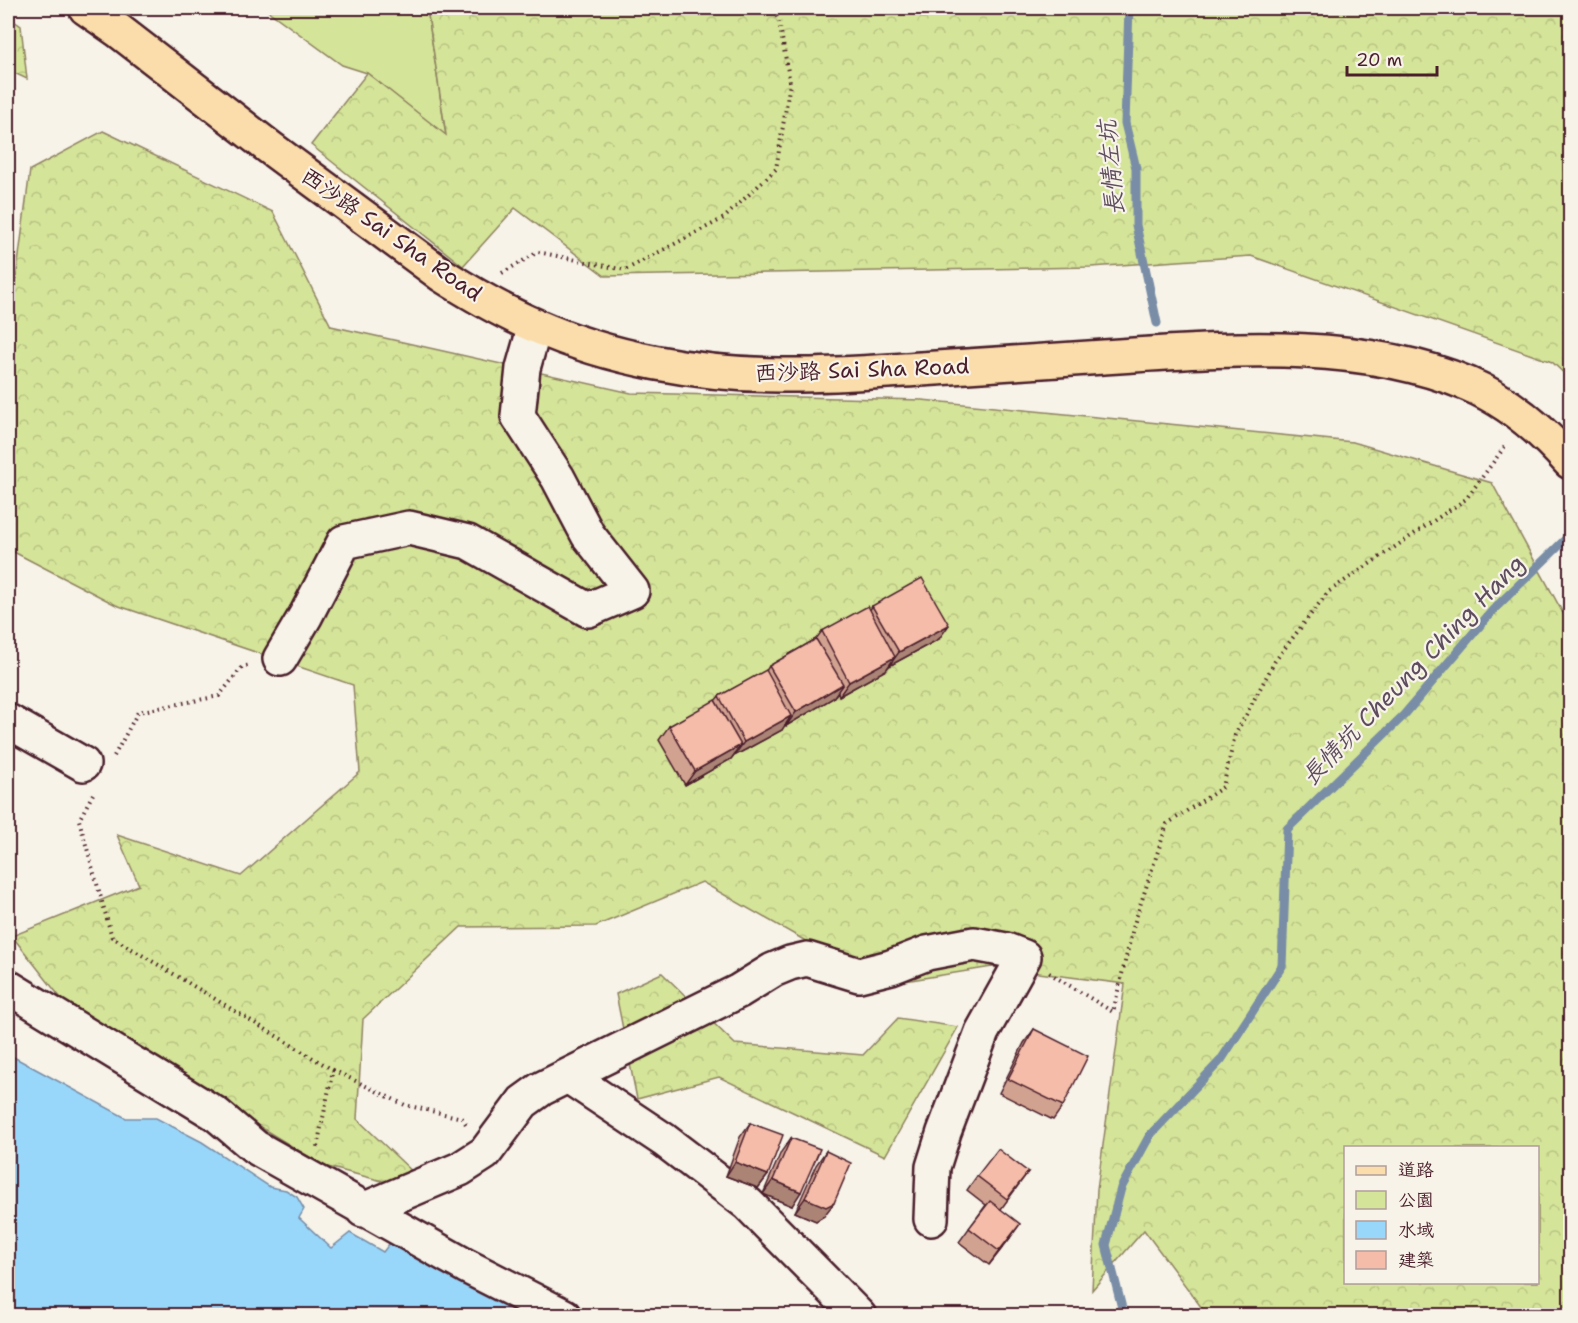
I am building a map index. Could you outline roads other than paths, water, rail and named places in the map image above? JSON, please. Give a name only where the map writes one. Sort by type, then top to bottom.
[{"type":"main road","name":"西沙路 Sai Sha Road","points":[[86,8],[442,275],[535,326],[571,340],[635,358],[717,370],[777,375],[843,374],[1212,350],[1292,351],[1366,357],[1427,370],[1469,384],[1489,394],[1533,425],[1570,462]]},
{"type":"street","points":[[280,659],[344,542],[410,528],[468,542],[588,610],[632,591],[588,535],[558,478],[518,417],[523,368],[535,326]]},
{"type":"street","points":[[8,721],[96,772]]},
{"type":"street","points":[[363,1210],[460,1169],[485,1153],[524,1102],[541,1089],[739,991],[773,969],[807,959],[859,975],[891,967],[927,953],[974,944],[1006,950],[1024,957],[982,1032],[944,1132],[933,1167],[930,1219]]},
{"type":"street","points":[[8,987],[216,1114],[255,1148],[363,1210],[564,1316]]},
{"type":"street","points":[[568,1076],[664,1140],[748,1204],[859,1316]]},
{"type":"water","points":[[8,1054],[126,1118],[156,1118],[202,1142],[270,1187],[286,1190],[297,1197],[304,1209],[299,1218],[331,1248],[350,1233],[383,1252],[393,1239],[536,1315],[8,1315]]},
{"type":"waterway","name":"長情左坑","points":[[1129,8],[1125,123],[1136,168],[1136,225],[1157,323]]},
{"type":"waterway","name":"長情坑 Cheung Ching Hang","points":[[1124,1316],[1106,1245],[1121,1188],[1150,1135],[1221,1060],[1282,966],[1287,829],[1404,715],[1493,610],[1570,535]]}]
